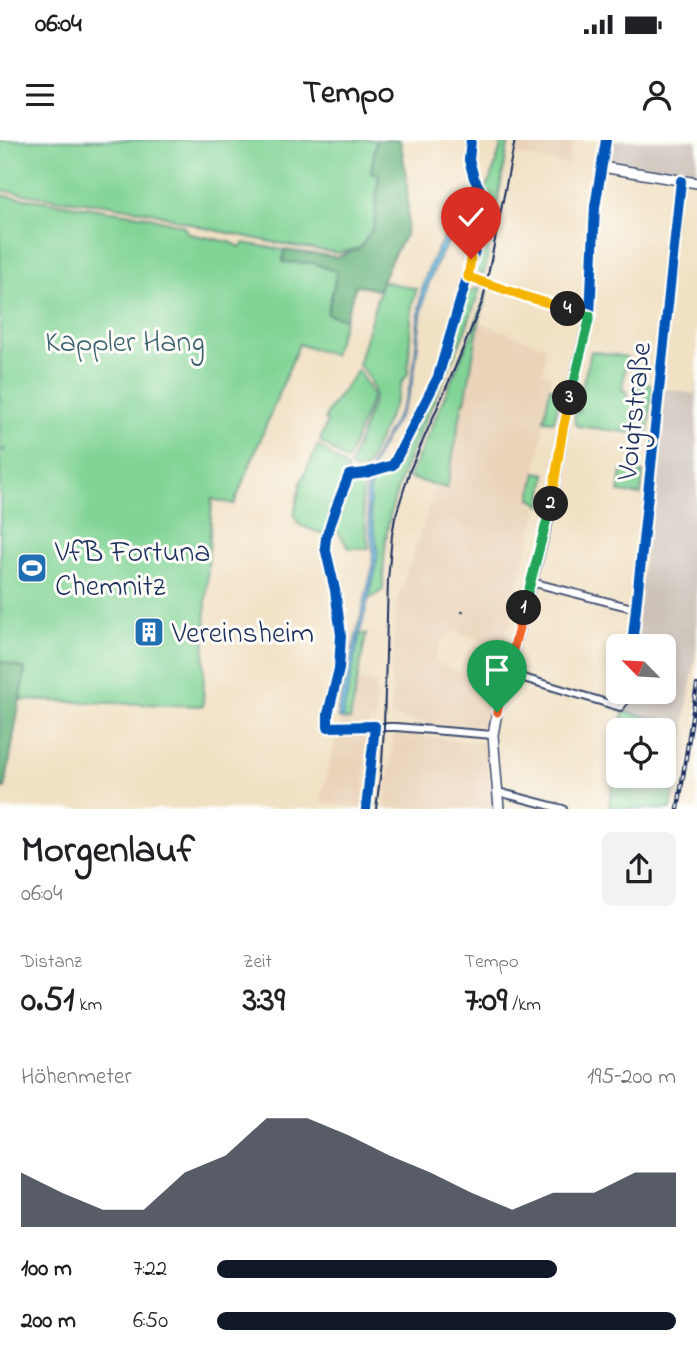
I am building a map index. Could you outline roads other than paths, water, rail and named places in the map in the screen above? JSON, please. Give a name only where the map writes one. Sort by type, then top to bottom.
[{"type":"main road","points":[[499,809],[493,735],[550,513],[563,429],[590,316],[594,219],[606,140]]},
{"type":"main road","points":[[601,167],[697,183]]},
{"type":"street","name":"Voigtstraße","points":[[633,634],[681,181]]},
{"type":"street","points":[[349,475],[393,465],[439,377],[485,211],[483,195],[478,186]]},
{"type":"street","points":[[468,277],[590,316]]},
{"type":"street","points":[[531,582],[636,609]]},
{"type":"street","points":[[507,673],[606,703]]},
{"type":"street","points":[[328,727],[396,727],[493,735]]},
{"type":"street","points":[[498,792],[563,809]]},
{"type":"water","points":[[477,191],[479,195],[452,236],[430,279],[422,310],[415,371],[410,391],[370,469],[408,392],[414,367],[422,290],[431,263],[452,225]]},
{"type":"water","points":[[373,474],[370,510],[378,550],[342,719],[338,718],[338,711],[372,570],[373,550],[366,500],[368,475]]},
{"type":"tram line","points":[[376,809],[382,763],[388,580],[395,518],[410,470],[483,300],[515,140]]},
{"type":"railway","points":[[678,809],[697,685]]},
{"type":"place","name":"VfB Fortuna Chemnitz","points":[[32,568]]},
{"type":"place","name":"Vereinsheim","points":[[149,632]]},
{"type":"park label","name":"Kappler Hang","points":[[125,341]]}]
